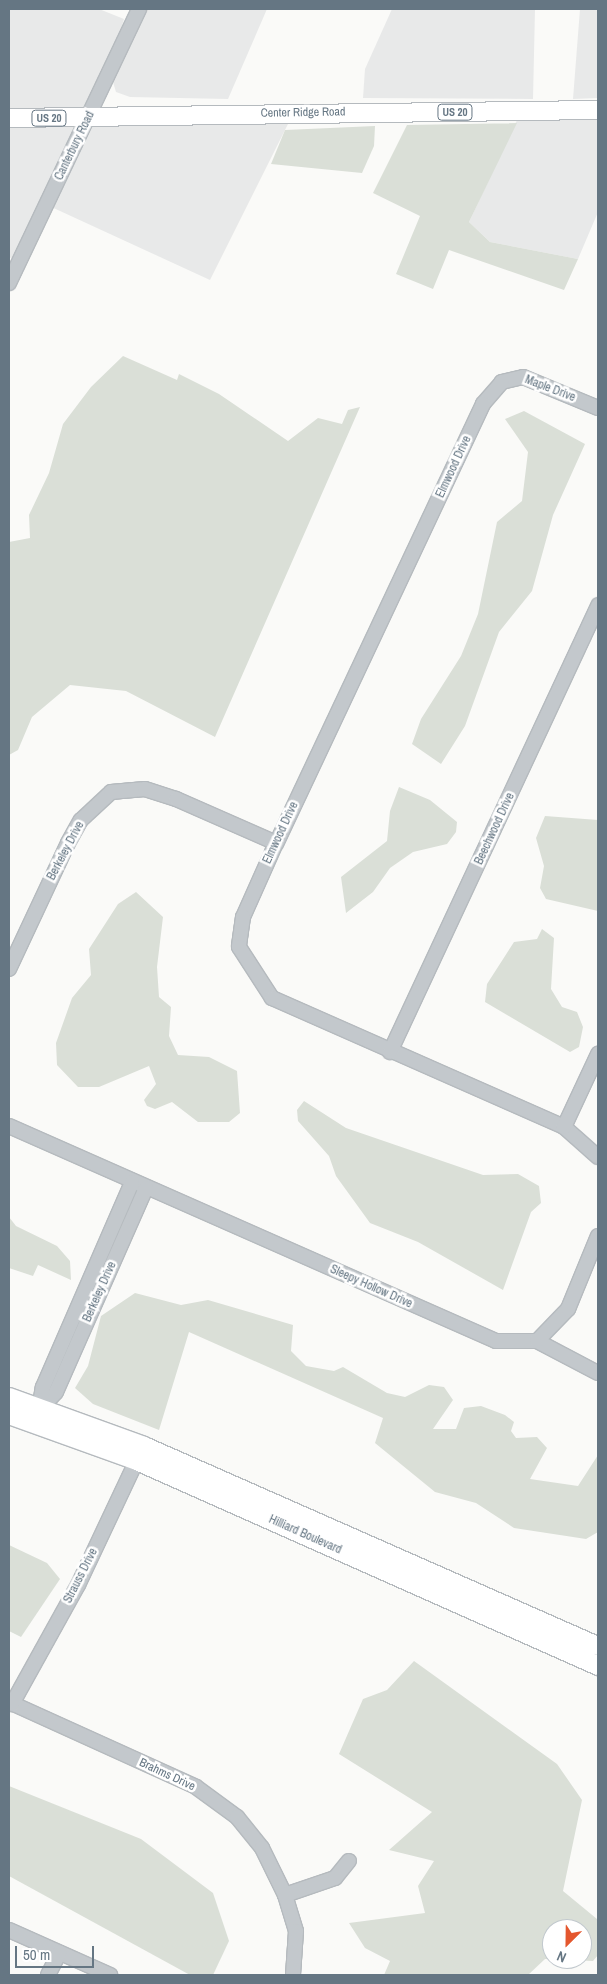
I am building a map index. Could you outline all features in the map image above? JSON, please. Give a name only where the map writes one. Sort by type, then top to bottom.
[{"type":"main road","name":"Center Ridge Road","points":[[9,118],[598,110]]},
{"type":"main road","name":"Hilliard Boulevard","points":[[9,1397],[43,1406],[598,1666]]},
{"type":"main road","name":"Hilliard Boulevard","points":[[9,1415],[140,1453],[598,1646]]},
{"type":"street","name":"Canterbury Road","points":[[9,283],[139,9]]},
{"type":"street","name":"Maple Drive","points":[[502,382],[522,377],[598,406]]},
{"type":"street","name":"Elmwood Drive","points":[[502,382],[483,404],[276,843],[243,917],[239,947],[252,973],[272,998],[390,1052],[564,1127],[598,1157]]},
{"type":"street","name":"Beechwood Drive","points":[[390,1052],[598,605]]},
{"type":"street","name":"Berkeley Drive","points":[[9,969],[68,842],[81,820],[112,792],[145,789],[176,799],[276,843]]},
{"type":"street","points":[[564,1127],[598,1054]]},
{"type":"street","points":[[9,1126],[146,1188]]},
{"type":"street","name":"Berkeley Drive","points":[[43,1406],[43,1387],[132,1182]]},
{"type":"street","name":"Berkeley Drive","points":[[36,1423],[43,1406],[56,1392],[146,1188]]},
{"type":"street","name":"Sleepy Hollow Drive","points":[[146,1188],[496,1341],[537,1341],[598,1372]]},
{"type":"street","points":[[537,1341],[568,1309],[598,1236]]},
{"type":"street","name":"Strauss Drive","points":[[11,1703],[78,1585],[140,1453]]},
{"type":"street","name":"Brahms Drive","points":[[11,1703],[196,1787],[237,1818],[262,1848],[285,1895],[296,1931],[293,1975]]},
{"type":"street","points":[[285,1895],[335,1878],[349,1861]]},
{"type":"street","points":[[9,1930],[110,1975]]},
{"type":"street","points":[[48,1975],[59,1953]]},
{"type":"shaded area","points":[[9,9],[99,9],[124,19],[114,53],[83,112],[9,111]]},
{"type":"shaded area","points":[[146,9],[267,9],[228,99],[130,97],[116,92],[113,82]]},
{"type":"shaded area","points":[[392,9],[535,9],[533,99],[363,98],[365,69]]},
{"type":"shaded area","points":[[580,9],[598,9],[598,98],[573,99]]},
{"type":"shaded area","points":[[293,114],[210,280],[47,205],[19,262],[9,257],[9,118]]},
{"type":"shaded area","points":[[598,117],[598,212],[578,259],[490,242],[469,222],[518,118]]},
{"type":"shaded area","points":[[517,123],[469,222],[490,242],[578,259],[564,290],[449,250],[433,289],[396,274],[420,216],[373,193],[407,125]]},
{"type":"shaded area","points":[[375,126],[374,146],[362,173],[271,164],[285,130]]},
{"type":"shaded area","points":[[123,356],[177,380],[179,374],[219,394],[288,441],[318,418],[342,424],[348,410],[360,407],[215,737],[126,691],[70,685],[32,717],[18,750],[9,755],[9,542],[30,538],[29,515],[49,473],[63,424],[91,387]]},
{"type":"shaded area","points":[[524,411],[585,444],[553,515],[532,591],[499,632],[465,726],[441,764],[412,744],[421,719],[461,656],[478,614],[497,522],[522,501],[528,452],[505,419]]},
{"type":"shaded area","points":[[399,787],[430,800],[457,822],[456,832],[447,844],[413,852],[390,868],[373,892],[346,913],[341,877],[387,841],[390,811]]},
{"type":"shaded area","points":[[545,816],[598,820],[598,911],[546,899],[540,888],[544,866],[536,838]]},
{"type":"shaded area","points":[[136,892],[163,917],[157,967],[159,997],[171,1007],[169,1036],[178,1055],[209,1057],[237,1071],[240,1113],[229,1122],[198,1122],[172,1102],[155,1109],[147,1106],[144,1100],[156,1084],[149,1066],[99,1087],[78,1087],[57,1065],[56,1043],[72,998],[91,975],[89,949],[118,904]]},
{"type":"shaded area","points":[[542,929],[554,938],[551,989],[562,1007],[577,1012],[583,1027],[579,1047],[570,1052],[485,1002],[487,984],[514,942],[537,939]]},
{"type":"shaded area","points":[[304,1101],[346,1128],[483,1175],[518,1174],[539,1186],[541,1203],[531,1212],[503,1290],[418,1242],[370,1223],[336,1176],[329,1156],[298,1121],[297,1110]]},
{"type":"shaded area","points":[[9,1217],[16,1226],[57,1246],[70,1261],[71,1280],[38,1265],[33,1276],[9,1268]]},
{"type":"shaded area","points":[[135,1293],[181,1305],[208,1300],[293,1325],[291,1351],[306,1366],[334,1371],[343,1367],[387,1393],[405,1397],[429,1385],[444,1387],[453,1400],[433,1429],[456,1429],[464,1408],[481,1406],[505,1415],[514,1422],[511,1431],[516,1438],[537,1437],[547,1448],[530,1479],[578,1486],[598,1455],[598,1532],[586,1539],[514,1528],[476,1503],[435,1492],[375,1443],[383,1418],[189,1332],[159,1430],[93,1404],[75,1388],[88,1366],[101,1316]]},
{"type":"shaded area","points":[[9,1545],[47,1563],[60,1579],[21,1637],[9,1631]]},
{"type":"shaded area","points":[[414,1661],[557,1764],[582,1800],[563,1891],[597,1919],[598,1955],[593,1961],[592,1919],[542,1919],[542,1962],[528,1975],[384,1975],[390,1961],[365,1948],[349,1923],[425,1913],[418,1886],[434,1861],[389,1850],[432,1812],[339,1754],[363,1699],[387,1690]]},
{"type":"shaded area","points":[[9,1786],[141,1839],[213,1893],[229,1941],[213,1975],[190,1975],[9,1876]]}]
